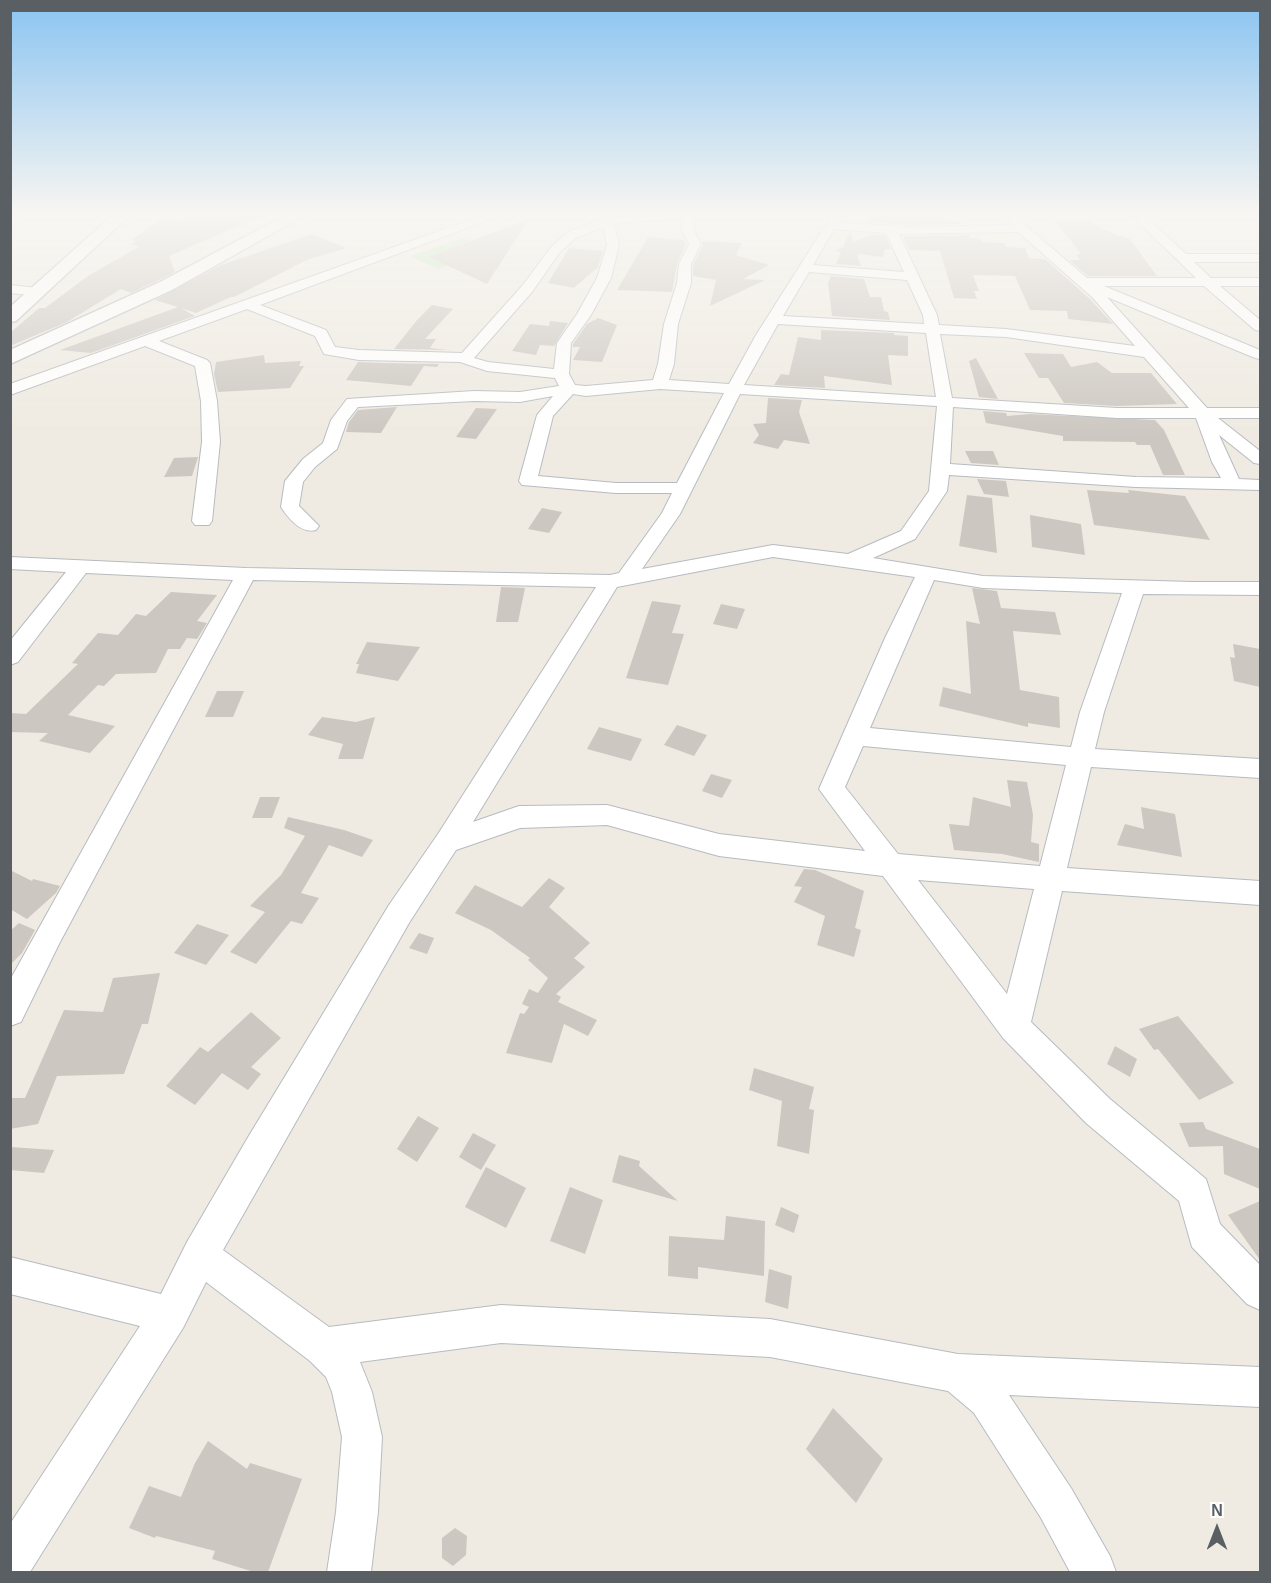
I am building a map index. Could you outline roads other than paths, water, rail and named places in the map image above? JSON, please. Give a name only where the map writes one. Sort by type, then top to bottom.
[{"type":"street","points":[[10,289],[39,292]]},
{"type":"street","points":[[10,317],[42,289]]},
{"type":"street","points":[[10,358],[160,289]]},
{"type":"street","points":[[10,390],[288,289]]},
{"type":"street","points":[[466,358],[528,289]]},
{"type":"street","points":[[598,289],[584,315],[564,343],[565,381],[545,415],[528,481],[616,488],[683,488]]},
{"type":"street","points":[[660,384],[666,364],[671,324],[682,289]]},
{"type":"street","points":[[10,1564],[170,1315],[200,1255],[399,914],[618,580],[671,514],[763,335],[775,320],[792,289]]},
{"type":"street","points":[[850,560],[908,535],[938,491],[945,402],[933,327],[930,315],[917,289]]},
{"type":"street","points":[[1090,289],[1151,353],[1203,414],[1260,459]]},
{"type":"street","points":[[1100,289],[1260,355]]},
{"type":"street","points":[[1216,289],[1260,327]]},
{"type":"street","points":[[245,304],[321,333],[329,351],[360,355],[466,358],[466,360],[487,366],[565,381],[586,390],[660,384],[1118,413],[1260,415]]},
{"type":"street","points":[[775,320],[933,327],[1006,333],[1151,353]]},
{"type":"street","points":[[147,342],[198,359],[202,363],[209,401],[211,442],[202,521]]},
{"type":"street","points":[[309,526],[290,507],[294,481],[309,463],[331,445],[339,420],[353,402],[474,396],[520,397],[565,381]]},
{"type":"street","points":[[1203,414],[1221,462],[1233,484]]},
{"type":"street","points":[[941,469],[1136,482],[1260,485]]},
{"type":"street","points":[[10,563],[246,574],[618,580],[773,551],[850,560],[983,582],[1260,588]]},
{"type":"street","points":[[10,657],[81,566]]},
{"type":"street","points":[[927,573],[832,789],[892,865],[939,932],[1014,1027],[1098,1111],[1194,1191],[1205,1234],[1260,1291]]},
{"type":"street","points":[[10,1012],[49,935],[246,574]]},
{"type":"street","points":[[1014,1027],[1092,712],[1135,587]]},
{"type":"street","points":[[855,736],[1080,757],[1260,769]]},
{"type":"street","points":[[447,842],[519,817],[607,815],[720,845],[892,865],[1050,879],[1260,892]]},
{"type":"street","points":[[200,1255],[324,1347],[341,1364],[352,1392],[362,1437],[357,1512],[349,1572]]},
{"type":"street","points":[[10,1275],[170,1315]]},
{"type":"street","points":[[324,1347],[501,1324],[770,1338],[958,1374],[1260,1387]]},
{"type":"street","points":[[958,1374],[988,1399],[1056,1503],[1094,1572]]}]
